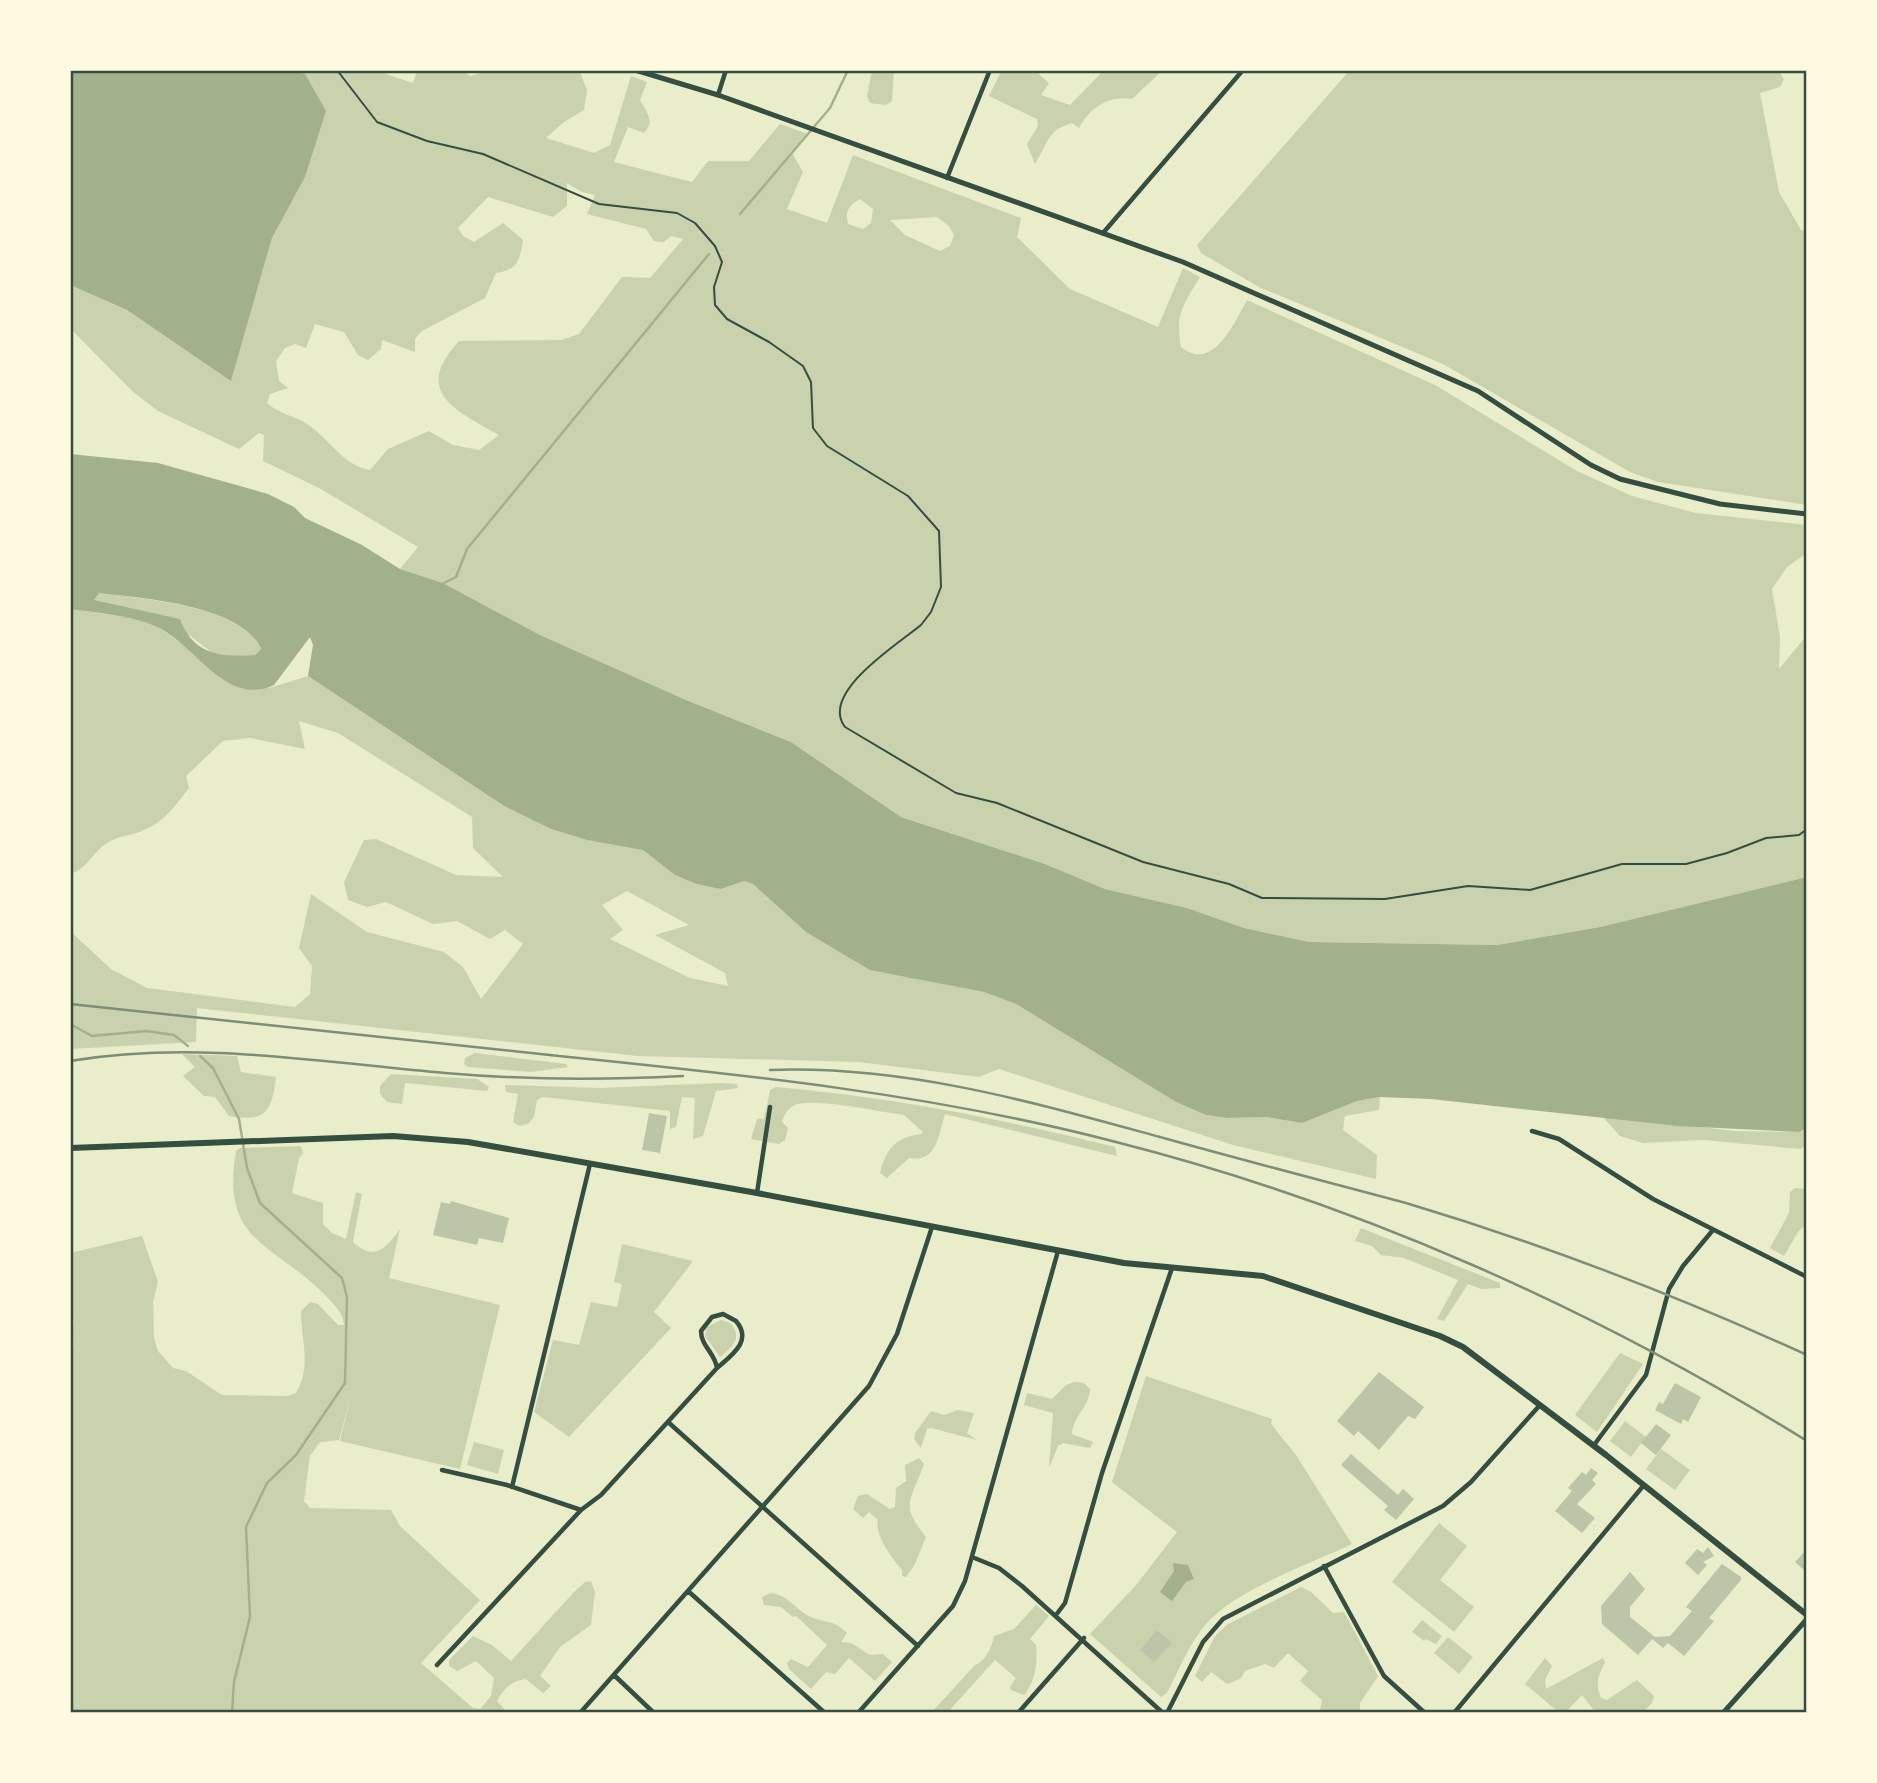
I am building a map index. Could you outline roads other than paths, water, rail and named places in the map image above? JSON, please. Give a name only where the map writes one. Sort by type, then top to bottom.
[{"type":"main road","points":[[70,1148],[393,1136],[468,1142],[757,1193],[1058,1251],[1172,1268],[1277,1279],[1440,1336],[1474,1354],[1594,1445],[1807,1617]]},
{"type":"street","points":[[635,70],[718,95],[1183,262],[1478,391],[1591,466],[1620,479],[1720,504],[1807,514]]},
{"type":"street","points":[[718,95],[726,70]]},
{"type":"street","points":[[947,179],[990,70]]},
{"type":"street","points":[[1103,233],[1244,70]]},
{"type":"street","points":[[757,1193],[770,1107]]},
{"type":"street","points":[[1532,1131],[1559,1139],[1639,1191],[1807,1277]]},
{"type":"street","points":[[512,1487],[590,1164]]},
{"type":"street","points":[[580,1713],[764,1506],[882,1367],[897,1334],[932,1227]]},
{"type":"street","points":[[1594,1445],[1646,1375],[1669,1289],[1683,1266],[1713,1230]]},
{"type":"street","points":[[858,1713],[956,1600],[972,1557],[1058,1251]]},
{"type":"street","points":[[1056,1615],[1065,1603],[1102,1473],[1172,1268]]},
{"type":"street","points":[[437,1665],[581,1510],[601,1495],[717,1368],[739,1349],[743,1336],[736,1321],[723,1314],[712,1317],[701,1331],[702,1341],[714,1355],[717,1368]]},
{"type":"street","points":[[972,1557],[1007,1574],[1084,1638],[1165,1713],[1215,1626],[1233,1613],[1449,1502],[1471,1482],[1540,1404]]},
{"type":"street","points":[[668,1422],[918,1646]]},
{"type":"street","points":[[442,1470],[512,1487],[581,1510]]},
{"type":"street","points":[[1454,1713],[1644,1485]]},
{"type":"street","points":[[1324,1566],[1384,1676],[1425,1713]]},
{"type":"street","points":[[688,1591],[825,1713]]},
{"type":"street","points":[[1723,1713],[1807,1617]]},
{"type":"street","points":[[1018,1713],[1084,1638]]},
{"type":"street","points":[[614,1675],[654,1713]]},
{"type":"waterway","points":[[740,214],[830,108],[848,70]]},
{"type":"waterway","points":[[442,584],[456,577],[467,549],[709,254]]},
{"type":"waterway","points":[[70,1024],[92,1036],[146,1031],[174,1035],[188,1046]]},
{"type":"waterway","points":[[200,1056],[213,1068],[239,1119],[247,1168],[260,1203],[342,1278],[347,1297],[345,1383],[296,1455],[267,1483],[246,1527],[250,1617],[234,1682],[232,1713]]},
{"type":"railway","points":[[70,1004],[839,1088],[978,1111],[1116,1142],[1297,1196],[1473,1265],[1643,1347],[1807,1441]]},
{"type":"railway","points":[[70,1061],[164,1052],[210,1053],[504,1077],[593,1079],[683,1076]]},
{"type":"railway","points":[[770,1070],[870,1073],[968,1088],[1064,1111],[1406,1203],[1610,1272],[1807,1355]]}]
